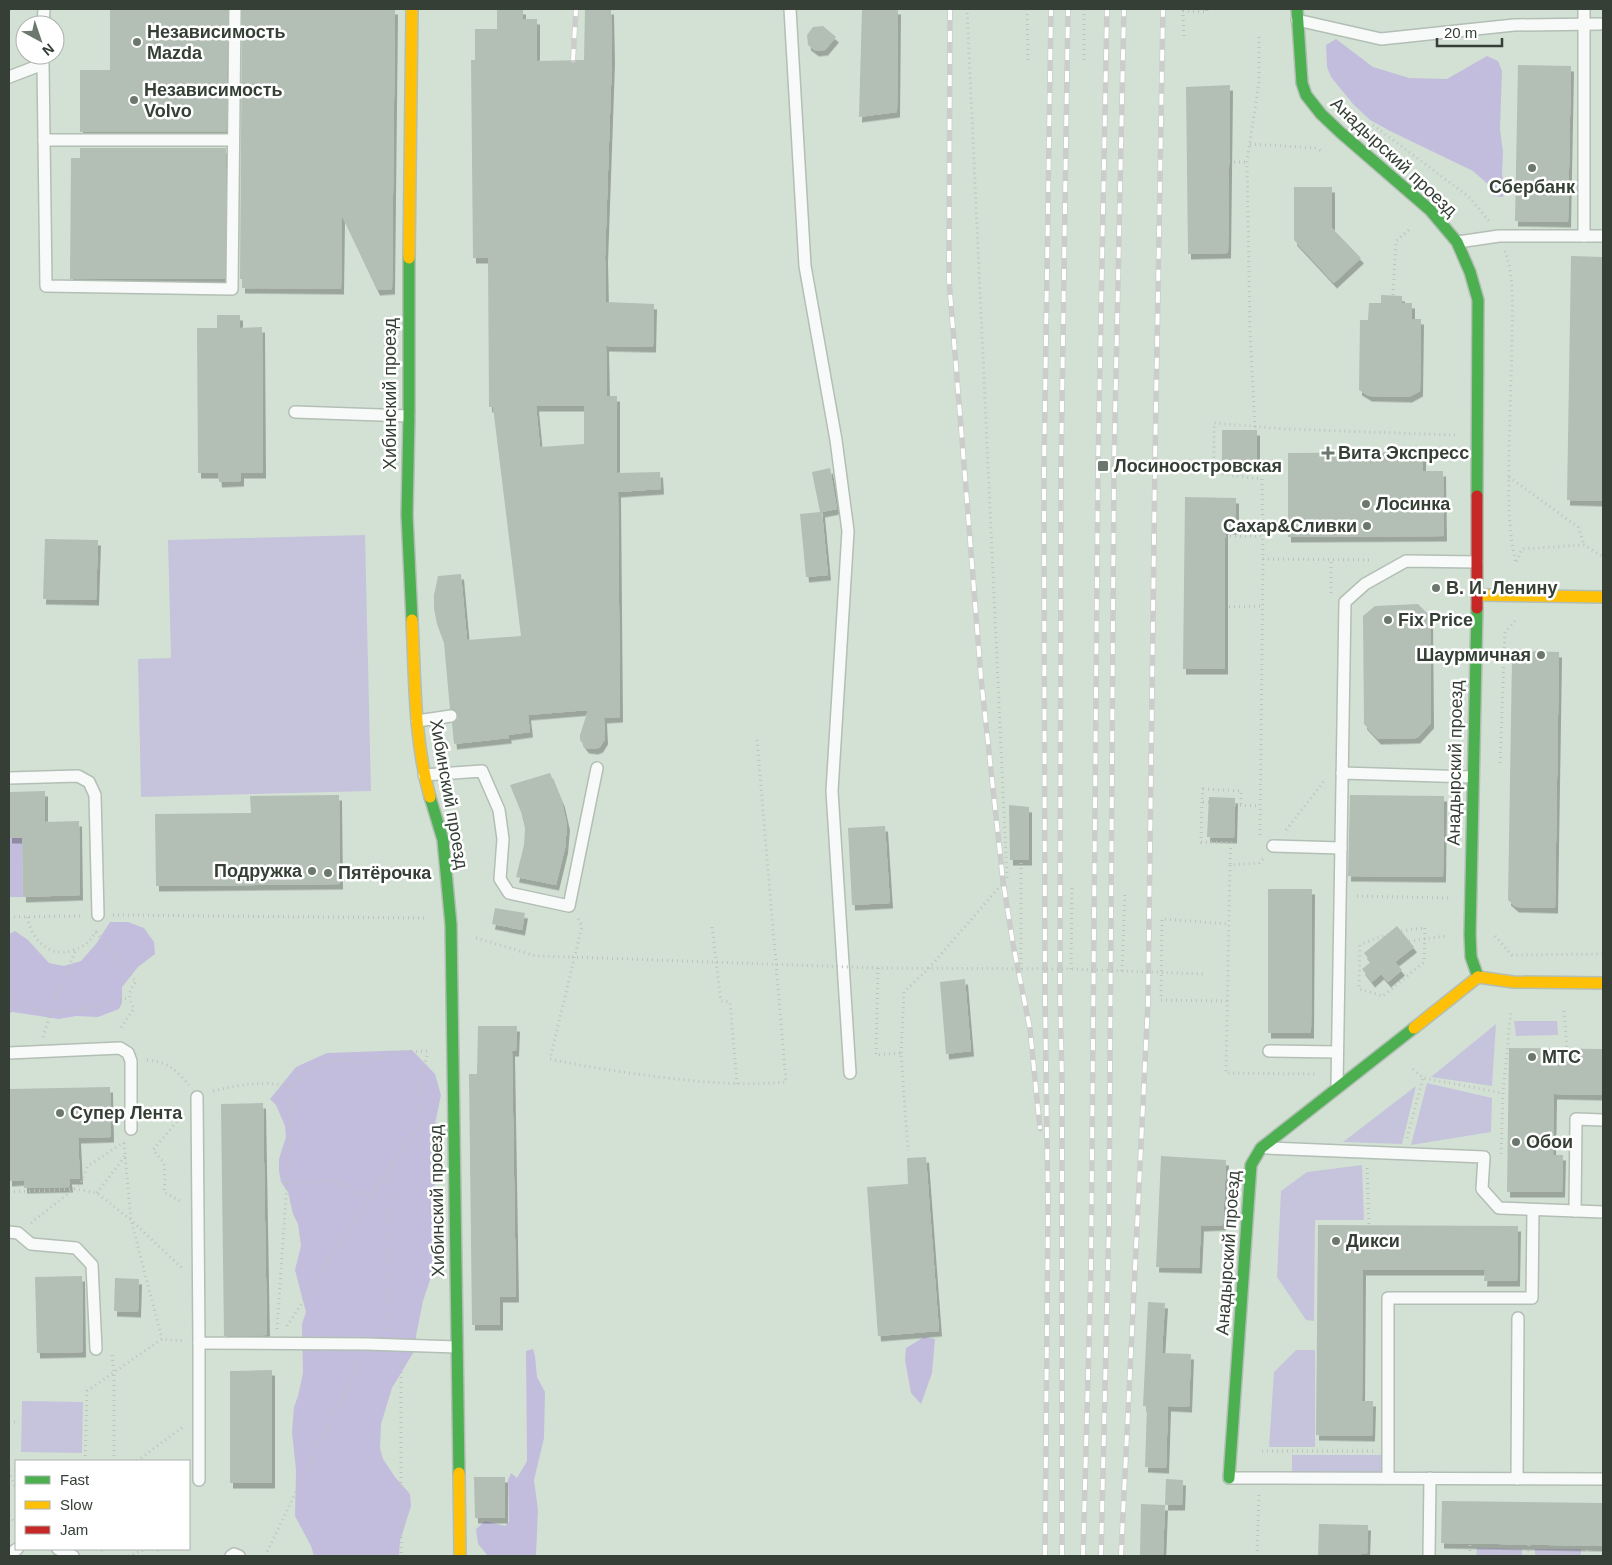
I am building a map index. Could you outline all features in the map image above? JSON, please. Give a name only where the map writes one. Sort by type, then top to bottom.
[{"type":"street","name":"Хибинский проезд","points":[[412,9],[407,515],[417,721],[424,775],[443,840],[451,925],[460,1556]]},
{"type":"street","name":"Анадырский проезд","points":[[1229,1478],[1251,1165],[1261,1148],[1478,977],[1471,957],[1470,935],[1472,777],[1478,595],[1478,300],[1470,272],[1457,242],[1430,210],[1333,126],[1306,95],[1302,83],[1297,14]]},
{"type":"street","points":[[1478,595],[1603,597]]},
{"type":"street","points":[[1478,977],[1513,982],[1603,983]]},
{"type":"lane","points":[[43,65],[46,286],[232,289],[235,9]]},
{"type":"lane","points":[[790,9],[805,266],[836,440],[848,531],[832,791],[850,1073]]},
{"type":"lane","points":[[1584,9],[1584,236]]},
{"type":"lane","points":[[1297,14],[1380,39],[1514,25],[1600,24]]},
{"type":"lane","points":[[9,77],[33,65]]},
{"type":"lane","points":[[44,140],[233,140]]},
{"type":"lane","points":[[1457,242],[1499,236],[1603,236]]},
{"type":"lane","points":[[295,412],[409,416]]},
{"type":"lane","points":[[1336,1090],[1345,602],[1365,584],[1406,561],[1478,562]]},
{"type":"lane","points":[[417,721],[451,716]]},
{"type":"lane","points":[[424,775],[482,771],[499,810],[503,839],[500,880],[509,893],[569,906],[597,768]]},
{"type":"lane","points":[[1342,773],[1472,777]]},
{"type":"lane","points":[[9,778],[78,776],[89,782],[95,795],[98,915]]},
{"type":"lane","points":[[1273,846],[1341,848]]},
{"type":"lane","points":[[9,1053],[120,1048],[128,1053],[131,1061],[131,1128]]},
{"type":"lane","points":[[1269,1051],[1337,1052]]},
{"type":"lane","points":[[197,1097],[199,1480]]},
{"type":"lane","points":[[1575,1211],[1576,1119],[1603,1120]]},
{"type":"lane","points":[[1261,1148],[1484,1157],[1482,1189],[1499,1208],[1603,1212]]},
{"type":"lane","points":[[1388,1478],[1388,1298],[1532,1298],[1533,1210]]},
{"type":"lane","points":[[14,1232],[31,1244],[76,1248],[92,1265],[96,1349]]},
{"type":"lane","points":[[1518,1318],[1518,1478]]},
{"type":"lane","points":[[199,1343],[367,1344],[457,1347]]},
{"type":"lane","points":[[1229,1478],[1603,1479]]},
{"type":"lane","points":[[1429,1556],[1430,1478]]},
{"type":"lane","points":[[60,1550],[73,1556]]},
{"type":"lane","points":[[231,1556],[234,1554],[239,1556]]},
{"type":"path","points":[[908,1151],[901,1053],[904,992],[936,960],[1006,878],[966,9]]},
{"type":"path","points":[[1026,27],[1027,9]]},
{"type":"path","points":[[1027,9],[1028,62]]},
{"type":"path","points":[[1084,9],[1084,60]]},
{"type":"path","points":[[1184,36],[1183,11],[1207,12],[1207,9]]},
{"type":"path","points":[[1259,33],[1259,82],[1247,162],[1250,331],[1255,427],[1214,423],[1214,472],[1262,479],[1263,606],[1260,844]]},
{"type":"path","points":[[1250,144],[1316,148],[1324,152]]},
{"type":"path","points":[[1229,162],[1247,162]]},
{"type":"path","points":[[1393,295],[1396,242],[1411,228],[1417,235]]},
{"type":"path","points":[[1509,477],[1578,527],[1584,545]]},
{"type":"path","points":[[1225,536],[1263,536]]},
{"type":"path","points":[[1263,559],[1378,560]]},
{"type":"path","points":[[1500,769],[1505,632],[1516,620],[1516,563]]},
{"type":"path","points":[[1224,607],[1263,606]]},
{"type":"path","points":[[569,906],[582,926],[550,1059],[583,1066],[665,1078],[737,1084],[786,1082],[757,739]]},
{"type":"path","points":[[1230,865],[1231,843],[1201,842],[1203,789],[1241,791],[1240,805]]},
{"type":"path","points":[[1202,802],[1208,802]]},
{"type":"path","points":[[1235,805],[1260,806]]},
{"type":"path","points":[[1260,854],[1260,863]]},
{"type":"path","points":[[1021,860],[1021,969]]},
{"type":"path","points":[[1071,969],[1072,888]]},
{"type":"path","points":[[1122,971],[1125,891]]},
{"type":"path","points":[[1340,896],[1449,898]]},
{"type":"path","points":[[27,917],[35,937],[45,948],[63,954],[84,946],[96,932],[98,915]]},
{"type":"path","points":[[9,917],[98,915],[434,918],[481,941],[536,956],[878,968],[1071,969],[1203,974]]},
{"type":"path","points":[[1226,1000],[1160,1000],[1162,920],[1228,924]]},
{"type":"path","points":[[712,927],[721,1001],[730,1002],[737,1084]]},
{"type":"path","points":[[1425,928],[1425,938],[1424,962],[1383,996],[1359,989],[1360,946],[1380,936],[1403,929],[1425,928]]},
{"type":"path","points":[[96,932],[136,982],[132,986],[129,998],[134,1008],[108,1049]]},
{"type":"path","points":[[1494,935],[1512,955],[1603,954]]},
{"type":"path","points":[[1409,941],[1451,936]]},
{"type":"path","points":[[38,1052],[51,1012],[77,949]]},
{"type":"path","points":[[878,968],[876,1055],[901,1053]]},
{"type":"path","points":[[9,998],[34,1009],[62,1013],[129,998]]},
{"type":"path","points":[[1501,1155],[1503,1093],[1511,1010]]},
{"type":"path","points":[[1564,1011],[1567,1049]]},
{"type":"path","points":[[275,1344],[371,1197],[419,1128],[421,1077],[429,1051]]},
{"type":"path","points":[[275,1344],[292,1086],[302,1073],[318,1065],[339,1059],[363,1063],[391,1053],[429,1051],[452,1054]]},
{"type":"path","points":[[131,1061],[160,1061],[174,1069],[192,1088],[197,1097]]},
{"type":"path","points":[[1413,1069],[1423,1078],[1503,1093]]},
{"type":"path","points":[[1403,1154],[1423,1078]]},
{"type":"path","points":[[198,1212],[164,1192],[166,1180],[164,1163],[152,1150],[201,1094],[241,1084],[270,1082],[292,1086]]},
{"type":"path","points":[[14,1232],[75,1189],[80,1184],[88,1166],[124,1142],[131,1128]]},
{"type":"path","points":[[124,1142],[131,1220],[162,1339]]},
{"type":"path","points":[[1367,1152],[1369,1225]]},
{"type":"path","points":[[97,1193],[125,1155]]},
{"type":"path","points":[[387,1345],[390,1170]]},
{"type":"path","points":[[287,1182],[334,1181],[371,1197]]},
{"type":"path","points":[[9,1192],[75,1189],[97,1193],[131,1220],[199,1283]]},
{"type":"path","points":[[85,1460],[84,1427],[87,1391],[162,1339],[199,1343]]},
{"type":"path","points":[[265,1556],[367,1344]]},
{"type":"path","points":[[401,1345],[401,1556]]},
{"type":"path","points":[[96,1349],[112,1352],[114,1372],[114,1460]]},
{"type":"path","points":[[138,1460],[199,1415]]},
{"type":"path","points":[[9,1422],[19,1422]]},
{"type":"path","points":[[1262,1451],[1388,1451]]},
{"type":"path","points":[[9,1471],[15,1487]]},
{"type":"path","points":[[1257,1556],[1260,1478]]},
{"type":"path","points":[[1470,1544],[1470,1556]]},
{"type":"path","points":[[1528,1556],[1529,1545]]},
{"type":"path","points":[[1587,1546],[1587,1556]]},
{"type":"path","points":[[128,1556],[143,1550]]},
{"type":"shaded area","points":[[1336,39],[1373,67],[1409,78],[1447,79],[1487,56],[1498,61],[1502,71],[1500,129],[1503,152],[1502,175],[1505,187],[1503,197],[1493,196],[1490,186],[1473,171],[1370,120],[1353,104],[1331,77],[1327,67],[1326,45]]},
{"type":"shaded area","points":[[365,535],[371,791],[141,797],[138,659],[171,658],[168,540]]},
{"type":"shaded area","points":[[9,838],[22,838],[23,897],[9,897]]},
{"type":"shaded area","points":[[110,922],[128,922],[144,928],[154,942],[155,954],[138,967],[122,987],[122,1003],[119,1009],[98,1017],[76,1016],[59,1019],[9,1013],[9,934],[15,931],[28,940],[49,963],[64,966],[81,961],[96,944]]},
{"type":"shaded area","points":[[1514,1021],[1557,1021],[1558,1035],[1516,1036]]},
{"type":"shaded area","points":[[1496,1024],[1492,1086],[1431,1077]]},
{"type":"shaded area","points":[[412,1050],[435,1074],[441,1095],[434,1129],[431,1165],[445,1243],[439,1253],[423,1301],[416,1336],[416,1348],[392,1388],[381,1424],[380,1448],[383,1459],[410,1494],[411,1506],[400,1541],[399,1556],[314,1556],[311,1546],[295,1516],[296,1470],[292,1432],[294,1407],[303,1373],[302,1324],[306,1312],[295,1270],[301,1246],[298,1224],[293,1214],[288,1192],[281,1182],[279,1171],[279,1159],[286,1137],[285,1126],[276,1105],[270,1099],[296,1067],[327,1053]]},
{"type":"shaded area","points":[[1427,1083],[1492,1098],[1491,1132],[1411,1145]]},
{"type":"shaded area","points":[[1416,1086],[1402,1144],[1343,1142]]},
{"type":"shaded area","points":[[1362,1165],[1364,1220],[1315,1220],[1314,1321],[1306,1320],[1277,1277],[1281,1191],[1307,1172]]},
{"type":"shaded area","points":[[924,1337],[935,1339],[932,1373],[921,1404],[911,1393],[905,1360],[906,1348]]},
{"type":"shaded area","points":[[533,1349],[537,1377],[545,1392],[544,1438],[534,1480],[538,1510],[536,1556],[488,1556],[478,1544],[476,1529],[485,1521],[505,1526],[509,1522],[508,1480],[511,1473],[517,1478],[527,1461],[526,1351]]},
{"type":"shaded area","points":[[1296,1350],[1315,1350],[1315,1447],[1269,1447],[1274,1372]]},
{"type":"shaded area","points":[[22,1401],[83,1402],[82,1453],[21,1452]]},
{"type":"shaded area","points":[[1292,1455],[1385,1455],[1385,1475],[1292,1476]]},
{"type":"shaded area","points":[[1477,1548],[1522,1549],[1522,1556],[1476,1556]]},
{"type":"shaded area","points":[[1535,1549],[1581,1549],[1581,1556],[1535,1556]]},
{"type":"building","points":[[110,9],[228,9],[226,132],[80,132],[80,70],[110,70]]},
{"type":"building","points":[[242,9],[395,9],[392,289],[377,290],[342,216],[341,289],[242,288],[242,279],[240,279]]},
{"type":"building","points":[[497,9],[523,9],[523,19],[537,19],[537,61],[584,60],[585,9],[611,9],[612,58],[605,257],[606,302],[654,304],[653,347],[606,346],[607,396],[617,396],[617,473],[660,472],[661,489],[618,492],[620,717],[604,718],[605,739],[600,747],[595,749],[586,748],[580,740],[588,710],[528,715],[530,732],[508,735],[509,738],[454,744],[452,723],[458,719],[458,714],[454,709],[450,709],[444,643],[434,609],[434,595],[438,576],[461,574],[467,640],[521,636],[493,407],[489,407],[488,258],[473,258],[471,60],[475,60],[475,29],[497,29]],"holes":[[[536,406],[584,406],[584,444],[540,447]]]},
{"type":"building","points":[[862,9],[898,9],[897,112],[859,117]]},
{"type":"building","points":[[823,26],[836,37],[825,50],[816,51],[808,45],[807,35],[813,27]]},
{"type":"building","points":[[1518,65],[1571,66],[1568,222],[1515,221]]},
{"type":"building","points":[[1230,85],[1228,253],[1188,254],[1186,87]]},
{"type":"building","points":[[80,148],[226,148],[225,279],[70,279],[71,158],[80,158]]},
{"type":"building","points":[[1294,187],[1332,187],[1332,228],[1361,258],[1334,283],[1294,240]]},
{"type":"building","points":[[1571,256],[1603,257],[1603,501],[1567,500]]},
{"type":"building","points":[[1381,295],[1402,296],[1402,303],[1412,303],[1412,319],[1421,319],[1420,391],[1409,397],[1369,396],[1359,390],[1360,320],[1368,320],[1369,303],[1381,303]]},
{"type":"building","points":[[217,315],[240,315],[240,328],[262,327],[263,473],[241,473],[241,481],[219,482],[218,473],[198,473],[197,328],[217,328]]},
{"type":"building","points":[[1222,430],[1257,430],[1257,465],[1222,465]]},
{"type":"building","name":"Лосинка","points":[[1423,452],[1423,471],[1443,471],[1444,536],[1288,537],[1288,453]]},
{"type":"building","points":[[830,468],[837,509],[822,512],[828,575],[806,577],[800,514],[820,512],[812,472]]},
{"type":"building","name":"Лосиноостровская","points":[[1185,497],[1236,498],[1236,529],[1225,529],[1225,669],[1183,669]]},
{"type":"building","points":[[45,539],[98,540],[96,600],[43,599]]},
{"type":"building","points":[[1418,604],[1430,616],[1431,723],[1417,738],[1378,739],[1364,724],[1363,616],[1375,606]]},
{"type":"building","points":[[1522,651],[1559,652],[1555,908],[1516,907],[1508,900],[1512,659]]},
{"type":"building","points":[[550,773],[562,802],[567,825],[565,848],[556,885],[516,877],[524,845],[525,828],[510,785]]},
{"type":"building","points":[[45,791],[45,822],[79,821],[80,895],[23,897],[22,838],[9,838],[9,792]]},
{"type":"building","points":[[339,795],[340,884],[156,886],[155,814],[251,813],[250,796]]},
{"type":"building","points":[[1350,795],[1444,796],[1443,877],[1348,876]]},
{"type":"building","points":[[1209,797],[1235,798],[1234,838],[1207,837]]},
{"type":"building","points":[[1009,805],[1029,807],[1029,860],[1010,860]]},
{"type":"building","points":[[885,826],[890,903],[852,905],[848,828]]},
{"type":"building","points":[[1268,889],[1312,889],[1311,1033],[1268,1033]]},
{"type":"building","points":[[495,908],[525,913],[522,930],[492,924]]},
{"type":"building","points":[[1397,926],[1414,947],[1395,962],[1402,970],[1388,982],[1381,974],[1372,982],[1362,969],[1371,962],[1364,953]]},
{"type":"building","points":[[965,979],[971,1051],[946,1054],[940,982]]},
{"type":"building","points":[[478,1026],[517,1026],[516,1051],[512,1051],[516,1297],[500,1297],[500,1325],[472,1325],[469,1074],[477,1074]]},
{"type":"building","points":[[1509,1048],[1603,1049],[1603,1095],[1554,1094],[1553,1155],[1563,1155],[1562,1192],[1507,1192]]},
{"type":"building","name":"Супер Лента","points":[[110,1087],[111,1137],[78,1138],[80,1179],[69,1179],[70,1187],[24,1188],[24,1180],[9,1181],[9,1089]]},
{"type":"building","points":[[263,1103],[267,1335],[224,1336],[221,1104]]},
{"type":"building","points":[[1161,1156],[1226,1160],[1223,1225],[1201,1226],[1199,1268],[1156,1267]]},
{"type":"building","points":[[926,1157],[939,1331],[878,1336],[867,1187],[908,1184],[907,1158]]},
{"type":"building","points":[[1318,1225],[1518,1226],[1517,1281],[1484,1281],[1485,1270],[1363,1270],[1362,1401],[1373,1401],[1372,1436],[1316,1435]]},
{"type":"building","points":[[82,1276],[83,1352],[37,1353],[35,1277]]},
{"type":"building","points":[[115,1278],[139,1279],[138,1312],[114,1311]]},
{"type":"building","points":[[1148,1302],[1165,1303],[1162,1353],[1191,1354],[1189,1407],[1168,1406],[1166,1468],[1145,1467],[1147,1406],[1143,1406]]},
{"type":"building","points":[[272,1370],[272,1483],[230,1483],[230,1371]]},
{"type":"building","points":[[474,1477],[505,1477],[505,1518],[475,1518]]},
{"type":"building","points":[[1166,1479],[1183,1480],[1182,1505],[1165,1505]]},
{"type":"building","points":[[1442,1501],[1603,1503],[1603,1546],[1441,1543]]},
{"type":"building","points":[[1141,1504],[1165,1505],[1163,1556],[1140,1556]]},
{"type":"building","points":[[1319,1524],[1368,1525],[1367,1554],[1362,1554],[1362,1556],[1318,1556]]},
{"type":"railway","points":[[573,60],[576,9]]},
{"type":"railway","points":[[950,9],[949,280],[981,678],[1003,881],[1030,1029],[1040,1129]]},
{"type":"railway","points":[[1045,1556],[1048,1206],[1045,998],[1044,469],[1051,9]]},
{"type":"railway","points":[[1062,1556],[1061,469],[1068,9]]},
{"type":"railway","points":[[1083,1556],[1091,1269],[1098,466],[1107,9]]},
{"type":"railway","points":[[1101,1556],[1109,1221],[1114,465],[1124,9]]},
{"type":"railway","points":[[1121,1556],[1148,1002],[1163,9]]},
{"type":"traffic: fast","points":[[1297,9],[1302,83],[1306,95],[1321,114],[1340,132],[1430,210],[1457,242],[1470,272],[1478,300],[1477,496]]},
{"type":"traffic: fast","points":[[409,258],[407,515],[412,620]]},
{"type":"traffic: fast","points":[[1477,608],[1470,935],[1471,957],[1478,977]]},
{"type":"traffic: fast","points":[[430,797],[443,840],[451,925],[459,1473]]},
{"type":"traffic: fast","points":[[1229,1478],[1251,1165],[1261,1148],[1414,1028]]},
{"type":"traffic: slow","points":[[409,258],[412,9]]},
{"type":"traffic: slow","points":[[1477,595],[1603,597]]},
{"type":"traffic: slow","points":[[412,620],[418,732],[430,797]]},
{"type":"traffic: slow","points":[[1478,977],[1513,982],[1603,983]]},
{"type":"traffic: slow","points":[[1414,1028],[1478,977]]},
{"type":"traffic: slow","points":[[459,1473],[460,1556]]},
{"type":"traffic: jam","points":[[1477,496],[1477,608]]},
{"type":"place","name":"Независимость Mazda","points":[[137,42]]},
{"type":"place","name":"Независимость Volvo","points":[[134,100]]},
{"type":"place","name":"Сбербанк","points":[[1532,168]]},
{"type":"place","name":"Вита Экспресс","points":[[1328,453]]},
{"type":"place","name":"Лосиноостровская","points":[[1103,466]]},
{"type":"place","name":"Лосинка","points":[[1366,504]]},
{"type":"place","name":"Сахар&Сливки","points":[[1367,526]]},
{"type":"place","name":"В. И. Ленину","points":[[1436,588]]},
{"type":"place","name":"Fix Price","points":[[1388,620]]},
{"type":"place","name":"Шаурмичная","points":[[1541,655]]},
{"type":"place","name":"Подружка","points":[[312,871]]},
{"type":"place","name":"Пятёрочка","points":[[328,873]]},
{"type":"place","name":"МТС","points":[[1532,1057]]},
{"type":"place","name":"Супер Лента","points":[[60,1113]]},
{"type":"place","name":"Обои","points":[[1516,1142]]},
{"type":"place","name":"Дикси","points":[[1336,1241]]}]
